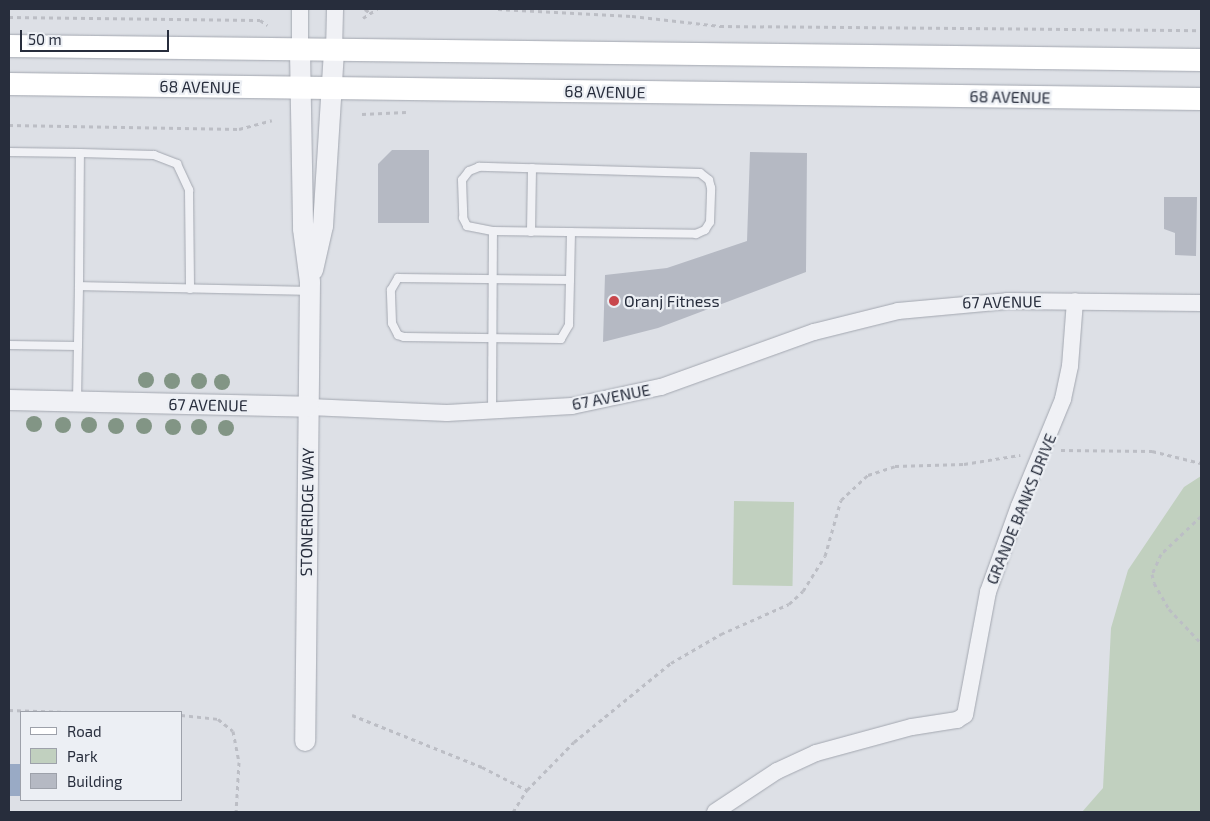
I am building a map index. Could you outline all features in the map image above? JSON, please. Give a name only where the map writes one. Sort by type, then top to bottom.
[{"type":"main road","points":[[9,46],[1201,60]]},
{"type":"main road","name":"68 AVENUE","points":[[9,84],[1201,99]]},
{"type":"street","points":[[300,9],[300,50]]},
{"type":"street","points":[[334,51],[335,9]]},
{"type":"street","name":"STONERIDGE WAY","points":[[300,50],[303,229],[310,286],[305,741]]},
{"type":"street","name":"STONERIDGE WAY","points":[[310,286],[323,226],[334,51]]},
{"type":"street","name":"67 AVENUE","points":[[9,400],[492,412],[572,406],[619,398],[700,376],[814,332],[898,310],[960,303],[1075,301],[1201,302]]},
{"type":"street","name":"GRANDE BANKS DRIVE","points":[[716,812],[777,771],[816,753],[965,715],[988,592],[1019,506],[1043,451],[1068,374],[1075,301]]},
{"type":"lane","points":[[9,152],[154,155],[177,164],[190,190],[190,288]]},
{"type":"lane","points":[[76,402],[80,153]]},
{"type":"lane","points":[[479,167],[532,168],[700,173],[709,180],[710,222],[705,230],[696,234],[493,231],[468,226],[463,218],[462,180],[469,171],[479,167]]},
{"type":"lane","points":[[531,232],[532,168]]},
{"type":"lane","points":[[492,412],[493,231]]},
{"type":"lane","points":[[570,280],[403,277],[393,282],[391,290],[392,323],[398,335],[561,339],[570,325],[571,232]]},
{"type":"lane","points":[[79,286],[190,288],[310,286]]},
{"type":"lane","points":[[9,345],[78,346]]},
{"type":"path","points":[[365,9],[370,13]]},
{"type":"path","points":[[363,18],[376,9]]},
{"type":"path","points":[[498,9],[632,16],[720,26],[1201,30]]},
{"type":"path","points":[[9,17],[260,20],[267,25]]},
{"type":"path","points":[[9,125],[239,129],[272,120]]},
{"type":"path","points":[[513,812],[526,790],[574,742],[670,663],[721,634],[789,604],[817,572],[841,500],[868,475],[895,466],[964,464],[1043,451],[1152,450],[1201,463]]},
{"type":"path","points":[[1201,516],[1161,554],[1152,574],[1154,584],[1169,609],[1201,643]]},
{"type":"path","points":[[9,710],[38,711]]},
{"type":"path","points":[[182,715],[218,719],[233,731],[239,762],[236,812]]},
{"type":"path","points":[[352,715],[482,767],[526,790]]},
{"type":"green space","points":[[1201,476],[1201,812],[1082,812],[1103,788],[1111,628],[1128,570],[1184,487]]},
{"type":"green space","points":[[734,501],[794,502],[793,586],[733,585]]},
{"type":"water","points":[[9,764],[20,764],[20,796],[9,796]]},
{"type":"building","points":[[392,150],[429,150],[429,223],[378,223],[378,164]]},
{"type":"building","points":[[750,152],[807,153],[806,272],[658,328],[603,342],[605,275],[667,268],[747,241]]},
{"type":"building","points":[[1164,197],[1197,197],[1196,256],[1175,255],[1175,233],[1164,229]]},
{"type":"place","name":"Oranj Fitness","points":[[614,301]]}]
